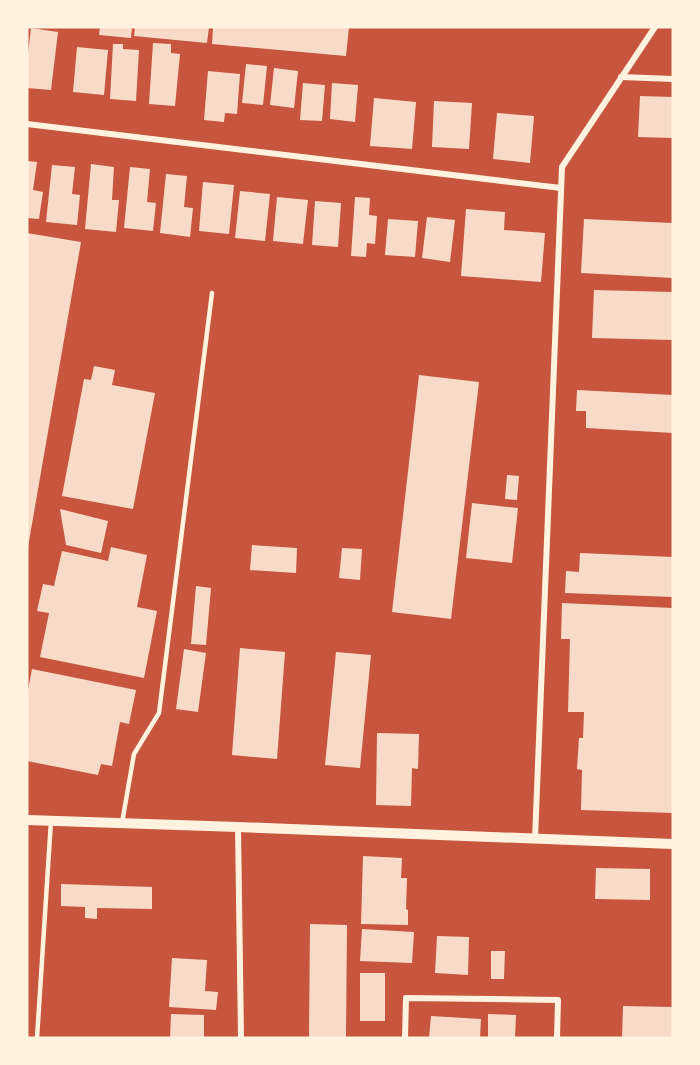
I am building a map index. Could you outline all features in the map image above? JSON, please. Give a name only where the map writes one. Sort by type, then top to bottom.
[{"type":"street","points":[[535,838],[562,167],[655,27]]},
{"type":"street","points":[[621,77],[673,80]]},
{"type":"street","points":[[27,124],[561,188]]},
{"type":"street","points":[[27,820],[673,844]]},
{"type":"street","points":[[238,827],[242,1038]]},
{"type":"street","points":[[405,1038],[406,998],[558,1000],[557,1038]]},
{"type":"lane","points":[[122,823],[134,754],[159,713],[212,293]]},
{"type":"lane","points":[[37,1038],[51,821]]},
{"type":"building","points":[[100,27],[132,27],[131,38],[99,35]]},
{"type":"building","points":[[135,27],[209,27],[207,43],[134,36]]},
{"type":"building","points":[[213,27],[349,27],[346,56],[212,44]]},
{"type":"building","points":[[31,28],[58,32],[51,90],[27,88]]},
{"type":"building","points":[[153,43],[171,44],[171,53],[180,54],[175,106],[149,104]]},
{"type":"building","points":[[113,44],[123,44],[123,49],[139,50],[136,101],[110,99]]},
{"type":"building","points":[[77,47],[108,50],[104,95],[73,92]]},
{"type":"building","points":[[246,64],[267,66],[263,105],[242,103]]},
{"type":"building","points":[[274,68],[298,71],[294,108],[270,105]]},
{"type":"building","points":[[208,71],[240,74],[237,114],[225,113],[224,122],[204,120]]},
{"type":"building","points":[[303,83],[325,85],[322,121],[300,120]]},
{"type":"building","points":[[332,83],[358,85],[355,122],[330,119]]},
{"type":"building","points":[[640,96],[673,97],[673,138],[638,137]]},
{"type":"building","points":[[374,98],[416,102],[412,149],[370,146]]},
{"type":"building","points":[[434,101],[472,103],[469,149],[432,147]]},
{"type":"building","points":[[497,113],[534,116],[530,163],[493,159]]},
{"type":"building","points":[[27,161],[37,162],[33,190],[43,192],[39,219],[27,218]]},
{"type":"building","points":[[91,164],[114,167],[112,200],[119,200],[116,232],[85,229]]},
{"type":"building","points":[[52,165],[75,167],[72,194],[80,195],[77,225],[46,222]]},
{"type":"building","points":[[130,167],[150,169],[147,202],[156,203],[153,231],[124,228]]},
{"type":"building","points":[[166,174],[187,176],[184,207],[193,208],[190,237],[160,233]]},
{"type":"building","points":[[203,182],[234,185],[229,234],[199,231]]},
{"type":"building","points":[[240,191],[270,194],[265,241],[235,238]]},
{"type":"building","points":[[277,197],[308,200],[303,244],[273,241]]},
{"type":"building","points":[[355,197],[370,198],[369,215],[377,216],[375,244],[367,243],[366,257],[351,256]]},
{"type":"building","points":[[315,201],[341,203],[338,247],[312,245]]},
{"type":"building","points":[[466,209],[505,212],[504,230],[545,233],[541,282],[461,276]]},
{"type":"building","points":[[427,217],[455,220],[450,262],[422,258]]},
{"type":"building","points":[[388,219],[418,221],[415,257],[385,255]]},
{"type":"building","points":[[584,219],[673,223],[673,278],[581,273]]},
{"type":"building","points":[[27,233],[81,242],[28,547],[27,547]]},
{"type":"building","points":[[594,290],[673,292],[673,340],[592,338]]},
{"type":"building","points":[[94,366],[115,370],[112,385],[155,393],[133,509],[62,496],[84,379],[91,380]]},
{"type":"building","points":[[419,375],[479,382],[451,619],[392,612]]},
{"type":"building","points":[[577,390],[673,395],[673,433],[586,428],[586,411],[576,411]]},
{"type":"building","points":[[507,475],[519,476],[517,500],[505,499]]},
{"type":"building","points":[[472,503],[518,508],[512,563],[466,558]]},
{"type":"building","points":[[60,509],[108,521],[101,553],[66,545]]},
{"type":"building","points":[[252,545],[297,548],[296,573],[250,570]]},
{"type":"building","points":[[111,547],[147,555],[137,607],[157,611],[144,678],[40,657],[49,613],[37,611],[43,584],[54,586],[62,551],[108,561]]},
{"type":"building","points":[[342,548],[362,549],[360,580],[339,578]]},
{"type":"building","points":[[580,553],[673,557],[673,597],[565,593],[566,571],[579,572]]},
{"type":"building","points":[[196,586],[211,588],[206,645],[191,644]]},
{"type":"building","points":[[562,603],[673,608],[673,813],[581,810],[582,770],[577,769],[579,738],[583,738],[584,712],[568,712],[570,639],[561,639]]},
{"type":"building","points":[[240,648],[285,652],[277,759],[232,755]]},
{"type":"building","points":[[184,649],[206,653],[198,712],[176,709]]},
{"type":"building","points":[[336,652],[371,655],[360,768],[325,765]]},
{"type":"building","points":[[32,669],[136,690],[129,724],[120,722],[112,766],[101,764],[98,775],[27,761],[27,695]]},
{"type":"building","points":[[377,733],[419,734],[418,769],[412,768],[411,806],[376,805]]},
{"type":"building","points":[[363,856],[402,858],[401,878],[407,878],[408,925],[361,924]]},
{"type":"building","points":[[596,868],[650,869],[650,900],[595,899]]},
{"type":"building","points":[[61,884],[152,887],[152,909],[97,908],[97,919],[85,918],[85,907],[61,906]]},
{"type":"building","points":[[310,924],[347,925],[346,1038],[309,1038]]},
{"type":"building","points":[[362,929],[414,932],[412,963],[360,961]]},
{"type":"building","points":[[437,936],[469,937],[468,975],[435,973]]},
{"type":"building","points":[[491,951],[505,951],[504,979],[491,979]]},
{"type":"building","points":[[172,958],[207,960],[205,991],[218,992],[216,1010],[169,1007]]},
{"type":"building","points":[[360,973],[385,973],[385,1021],[360,1021]]},
{"type":"building","points":[[623,1006],[673,1007],[673,1038],[622,1038]]},
{"type":"building","points":[[171,1014],[204,1015],[204,1038],[170,1038]]},
{"type":"building","points":[[488,1014],[516,1015],[515,1038],[488,1038]]},
{"type":"building","points":[[431,1016],[481,1019],[480,1038],[429,1038]]}]
